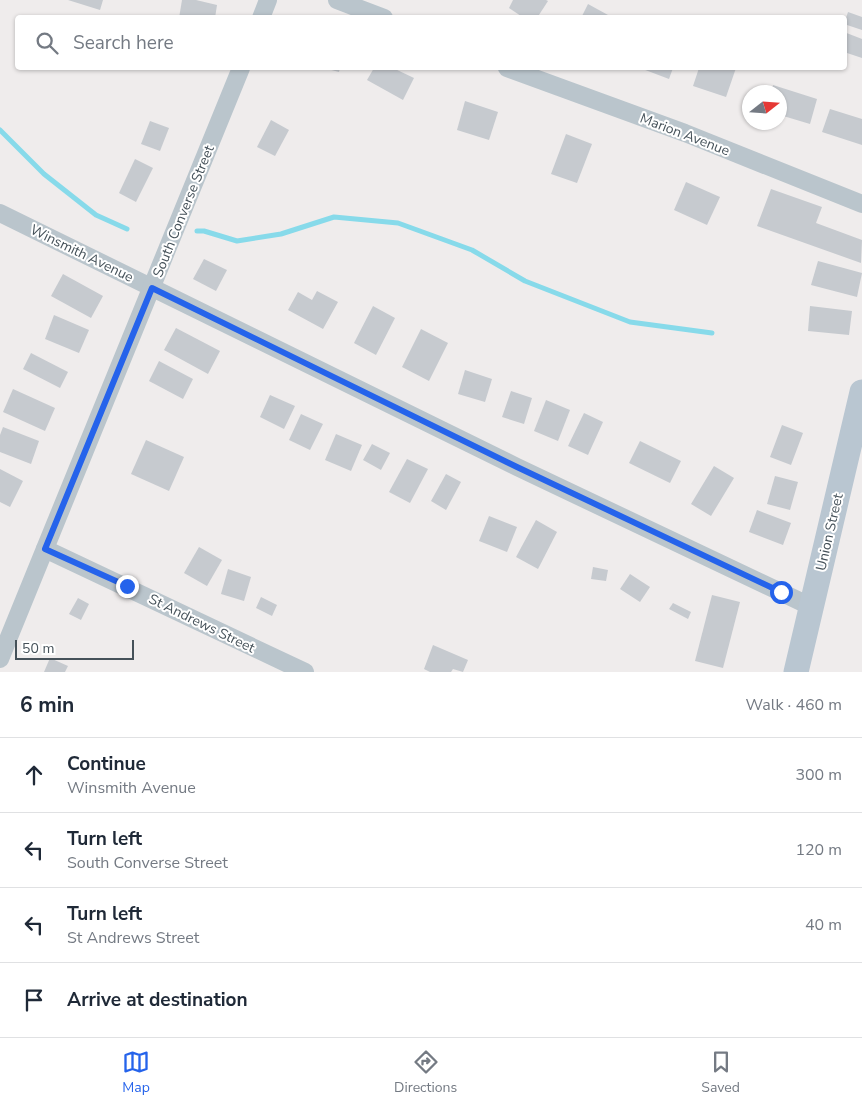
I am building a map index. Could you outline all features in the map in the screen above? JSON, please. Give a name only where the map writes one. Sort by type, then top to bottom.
[{"type":"main road","name":"Union Street","points":[[796,672],[862,392]]},
{"type":"street","points":[[262,15],[268,0]]},
{"type":"street","points":[[338,0],[376,15]]},
{"type":"street","name":"South Converse Street","points":[[0,659],[240,70]]},
{"type":"street","name":"Marion Avenue","points":[[512,70],[684,133],[862,204]]},
{"type":"street","name":"Winsmith Avenue","points":[[0,214],[499,458],[812,607]]},
{"type":"street","name":"St Andrews Street","points":[[45,549],[127,586],[305,672]]},
{"type":"building","points":[[68,0],[103,0],[100,10]]},
{"type":"building","points":[[182,0],[196,0],[217,5],[215,15],[180,15]]},
{"type":"building","points":[[513,0],[548,1],[539,15],[520,15],[509,8]]},
{"type":"building","points":[[588,4],[608,15],[582,15]]},
{"type":"building","points":[[848,12],[862,17],[862,30],[847,25]]},
{"type":"building","points":[[847,33],[862,39],[862,58],[847,53]]},
{"type":"building","points":[[373,70],[397,70],[414,78],[403,100],[367,80]]},
{"type":"building","points":[[645,70],[672,70],[669,79]]},
{"type":"building","points":[[698,70],[735,70],[726,97],[693,86]]},
{"type":"building","points":[[787,89],[817,99],[810,124],[787,117]]},
{"type":"building","points":[[465,101],[498,112],[489,140],[457,130]]},
{"type":"building","points":[[830,109],[862,119],[862,145],[822,132]]},
{"type":"building","points":[[271,120],[289,130],[275,156],[257,147]]},
{"type":"building","points":[[150,121],[169,128],[160,151],[141,144]]},
{"type":"building","points":[[566,134],[592,144],[577,183],[551,174]]},
{"type":"building","points":[[135,159],[153,168],[136,202],[119,193]]},
{"type":"building","points":[[686,182],[720,197],[707,225],[674,210]]},
{"type":"building","points":[[771,189],[822,207],[816,223],[862,240],[861,263],[757,226]]},
{"type":"building","points":[[204,259],[227,270],[216,291],[193,279]]},
{"type":"building","points":[[818,261],[862,273],[857,297],[811,285]]},
{"type":"building","points":[[63,274],[103,296],[91,318],[51,296]]},
{"type":"building","points":[[317,291],[338,302],[323,329],[288,310],[298,292],[312,300]]},
{"type":"building","points":[[373,306],[395,318],[376,355],[354,343]]},
{"type":"building","points":[[810,306],[852,311],[849,335],[808,331]]},
{"type":"building","points":[[54,315],[89,330],[79,353],[45,339]]},
{"type":"building","points":[[176,328],[220,351],[208,374],[164,350]]},
{"type":"building","points":[[421,329],[448,343],[429,381],[402,367]]},
{"type":"building","points":[[31,353],[68,372],[60,388],[23,369]]},
{"type":"building","points":[[159,361],[193,379],[183,399],[149,381]]},
{"type":"building","points":[[465,370],[492,379],[485,402],[458,394]]},
{"type":"building","points":[[13,389],[55,408],[45,431],[3,412]]},
{"type":"building","points":[[511,391],[532,398],[524,424],[502,417]]},
{"type":"building","points":[[270,395],[295,406],[284,429],[260,417]]},
{"type":"building","points":[[546,400],[570,410],[558,441],[534,431]]},
{"type":"building","points":[[584,413],[603,422],[588,455],[568,446]]},
{"type":"building","points":[[301,414],[323,424],[310,450],[289,440]]},
{"type":"building","points":[[782,425],[803,433],[791,465],[770,457]]},
{"type":"building","points":[[3,427],[39,441],[31,464],[0,452],[0,435]]},
{"type":"building","points":[[336,434],[362,445],[351,471],[325,460]]},
{"type":"building","points":[[146,440],[184,457],[169,491],[131,474]]},
{"type":"building","points":[[640,441],[681,461],[670,483],[629,463]]},
{"type":"building","points":[[372,444],[390,453],[381,470],[363,460]]},
{"type":"building","points":[[407,459],[428,469],[410,503],[389,492]]},
{"type":"building","points":[[714,466],[734,478],[711,516],[691,504]]},
{"type":"building","points":[[0,469],[23,481],[10,507],[0,502]]},
{"type":"building","points":[[446,474],[461,482],[446,510],[431,501]]},
{"type":"building","points":[[775,476],[798,482],[790,510],[767,504]]},
{"type":"building","points":[[757,510],[791,523],[783,545],[749,532]]},
{"type":"building","points":[[489,516],[517,527],[507,552],[479,541]]},
{"type":"building","points":[[536,520],[557,532],[538,569],[516,557]]},
{"type":"building","points":[[199,547],[222,560],[207,586],[184,573]]},
{"type":"building","points":[[593,567],[608,570],[606,581],[591,579]]},
{"type":"building","points":[[228,569],[251,577],[244,601],[221,594]]},
{"type":"building","points":[[630,574],[650,587],[640,602],[620,589]]},
{"type":"building","points":[[712,595],[740,602],[723,668],[695,661]]},
{"type":"building","points":[[261,597],[277,605],[272,616],[256,608]]},
{"type":"building","points":[[78,598],[89,604],[81,620],[69,614]]},
{"type":"building","points":[[673,603],[691,612],[688,619],[669,609]]},
{"type":"building","points":[[433,645],[468,660],[463,672],[453,669],[451,672],[430,672],[424,669]]},
{"type":"building","points":[[50,658],[68,666],[65,672],[44,672]]},
{"type":"waterway","points":[[0,130],[44,174],[96,215],[127,229]]},
{"type":"waterway","points":[[197,231],[204,231],[237,241],[281,234],[334,217],[398,223],[472,250],[525,281],[630,322],[712,333]]},
{"type":"route","points":[[127,586],[45,549],[152,288],[517,467],[781,592]]}]
